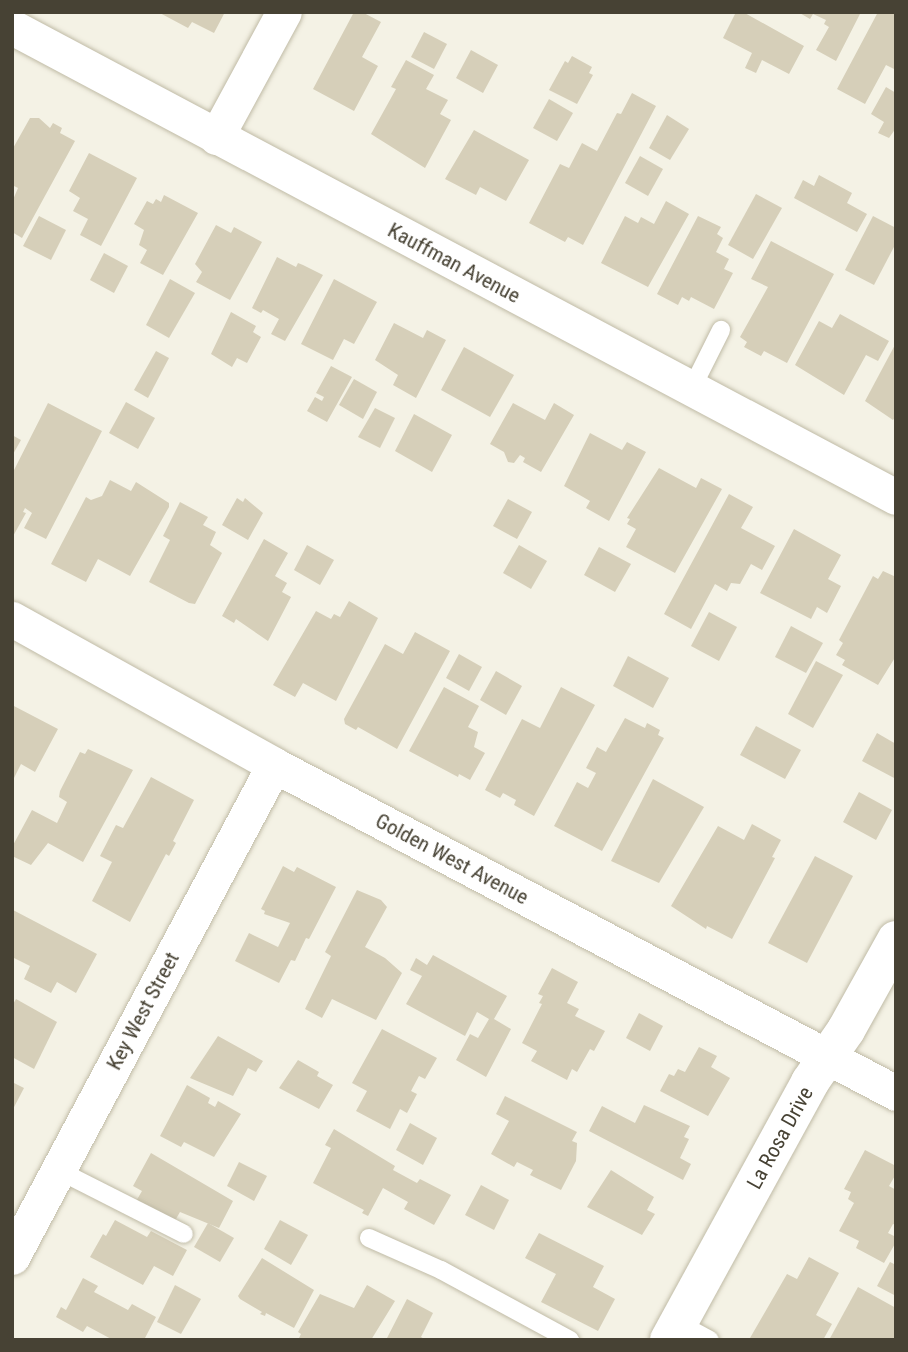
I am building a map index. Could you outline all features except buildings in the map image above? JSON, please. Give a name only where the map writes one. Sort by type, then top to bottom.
[{"type":"street","points":[[216,138],[284,12]]},
{"type":"street","name":"Kauffman Avenue","points":[[12,27],[216,138],[896,497]]},
{"type":"street","name":"Golden West Avenue","points":[[12,619],[274,765],[896,1093]]},
{"type":"street","name":"Key West Street","points":[[12,1256],[274,765]]},
{"type":"street","name":"La Rosa Drive","points":[[686,1334],[810,1082],[828,1058],[896,940]]},
{"type":"lane","points":[[692,388],[721,330]]},
{"type":"lane","points":[[58,1170],[184,1234]]},
{"type":"lane","points":[[369,1238],[440,1269],[570,1340]]}]
